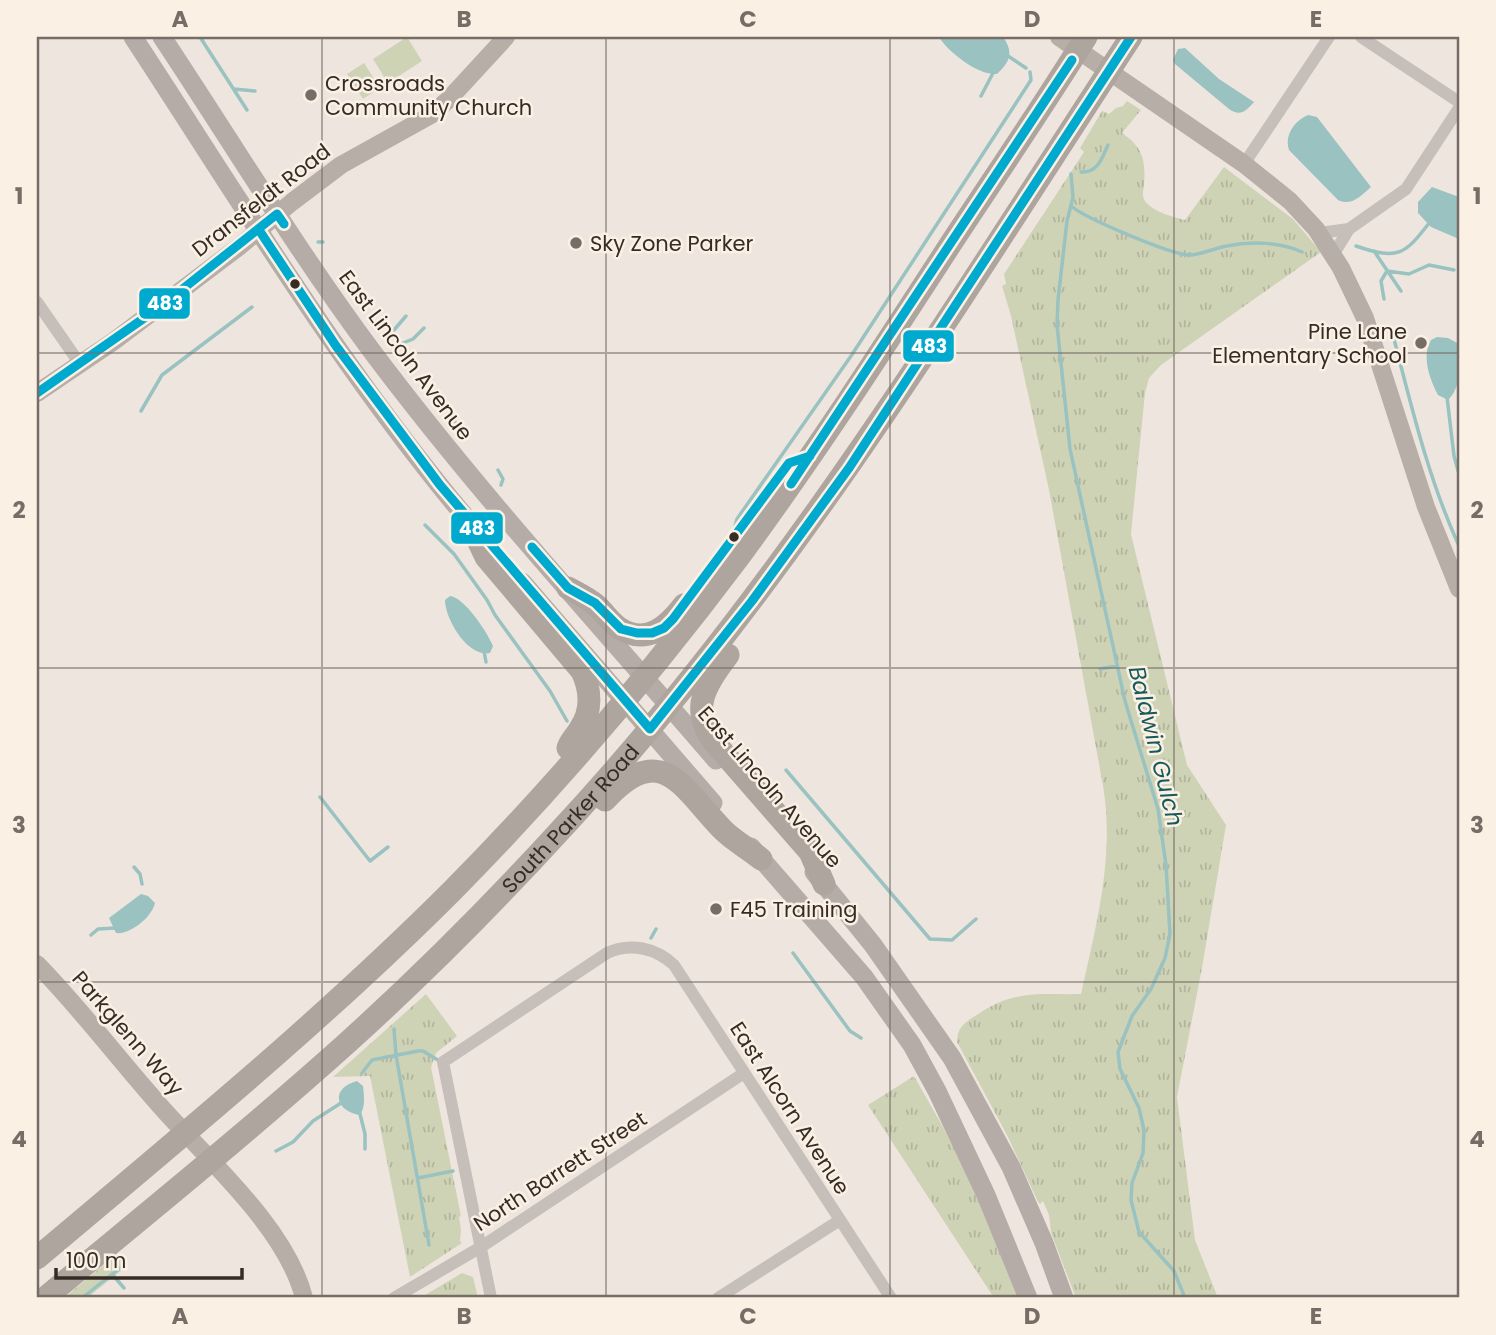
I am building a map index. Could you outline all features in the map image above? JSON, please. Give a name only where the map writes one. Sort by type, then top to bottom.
[{"type":"highway","name":"South Parker Road","points":[[45,1298],[346,1044],[480,915],[559,833],[669,706],[752,601],[849,467],[1131,37]]},
{"type":"highway","name":"South Parker Road","points":[[37,1258],[286,1048],[381,960],[452,890],[566,768],[645,677],[738,557],[810,456],[1082,43]]},
{"type":"highway","points":[[568,588],[595,603],[624,631],[641,634],[664,628],[789,463],[810,456]]},
{"type":"highway","points":[[469,521],[486,557],[578,663],[586,679],[589,709],[583,725],[568,744],[566,768]]},
{"type":"highway","points":[[752,601],[751,625],[705,690],[701,704],[703,721],[715,743],[810,852],[824,884]]},
{"type":"highway","points":[[480,915],[520,892],[617,787],[631,776],[644,772],[661,773],[677,779],[724,831],[761,859]]},
{"type":"main road","points":[[133,37],[362,383],[469,521],[864,976],[912,1045],[937,1091],[986,1195],[1028,1298]]},
{"type":"main road","name":"East Lincoln Avenue","points":[[162,37],[337,303],[404,393],[463,467],[873,944],[952,1058],[1011,1167],[1065,1298]]},
{"type":"street","name":"Dransfeldt Road","points":[[37,393],[125,333],[346,162],[430,115],[454,94],[506,37]]},
{"type":"street","points":[[1059,37],[1082,43],[1109,70],[1244,164],[1295,205],[1319,233],[1350,285],[1367,324],[1426,507],[1459,589]]},
{"type":"street","points":[[1244,164],[1329,37]]},
{"type":"street","points":[[1361,37],[1459,102]]},
{"type":"street","points":[[1333,255],[1349,229],[1406,189],[1459,108]]},
{"type":"street","points":[[1319,233],[1349,229]]},
{"type":"street","points":[[37,302],[80,364]]},
{"type":"street","name":"East Alcorn Avenue","points":[[481,1247],[443,1062],[607,953],[620,948],[648,950],[661,955],[674,965],[891,1298]]},
{"type":"street","name":"Parkglenn Way","points":[[37,964],[284,1248],[294,1267],[304,1298]]},
{"type":"street","name":"North Barrett Street","points":[[394,1298],[481,1247],[744,1073]]},
{"type":"street","points":[[719,1298],[840,1220]]},
{"type":"street","points":[[481,1247],[491,1298]]},
{"type":"green space","points":[[407,37],[422,61],[388,83],[373,59]]},
{"type":"green space","points":[[364,63],[380,88],[363,99],[347,74]]},
{"type":"green space","points":[[1127,101],[1141,110],[1122,133],[1135,144],[1142,155],[1143,195],[1149,205],[1164,214],[1185,220],[1224,167],[1293,219],[1321,252],[1161,365],[1149,378],[1145,393],[1131,534],[1187,765],[1226,825],[1177,1097],[1195,1240],[1218,1298],[1076,1298],[1051,1233],[1049,1215],[1043,1201],[1040,1204],[1038,1202],[1008,1137],[957,1042],[958,1033],[964,1024],[1002,1001],[1026,995],[1081,994],[1098,917],[1107,838],[1103,786],[1049,490],[1002,286],[1006,284],[1004,274],[1084,152],[1080,148],[1102,111],[1109,114]]},
{"type":"green space","points":[[426,994],[457,1036],[436,1053],[431,1067],[461,1216],[462,1243],[410,1277],[370,1076],[333,1077]]},
{"type":"green space","points":[[914,1076],[974,1188],[1019,1298],[994,1298],[868,1105]]},
{"type":"green space","points":[[117,1254],[127,1266],[87,1298],[64,1298]]},
{"type":"green space","points":[[462,1273],[473,1277],[478,1298],[420,1298]]},
{"type":"water","points":[[939,37],[1003,37],[1009,47],[1009,57],[997,74],[990,74],[965,62]]},
{"type":"water","points":[[1185,48],[1219,79],[1254,102],[1243,112],[1236,113],[1229,109],[1175,64],[1173,60],[1178,49]]},
{"type":"water","points":[[1308,115],[1317,117],[1371,187],[1356,199],[1347,202],[1338,200],[1289,150],[1291,129]]},
{"type":"water","points":[[1432,187],[1459,197],[1459,239],[1431,227],[1418,213],[1418,202]]},
{"type":"water","points":[[1437,337],[1448,338],[1459,344],[1458,381],[1448,400],[1438,395],[1428,368],[1428,346],[1431,340]]},
{"type":"water","points":[[450,596],[462,602],[481,625],[493,646],[490,653],[474,650],[459,636],[446,608],[445,600]]},
{"type":"water","points":[[141,894],[148,896],[155,903],[150,914],[134,928],[116,933],[109,918]]},
{"type":"water","points":[[357,1081],[363,1086],[364,1093],[364,1106],[359,1115],[344,1109],[339,1099],[343,1089]]},
{"type":"waterway","points":[[200,37],[247,110]]},
{"type":"waterway","points":[[1008,56],[1026,68]]},
{"type":"waterway","points":[[735,526],[737,519],[851,356],[1031,80],[1030,72]]},
{"type":"waterway","points":[[981,96],[993,73]]},
{"type":"waterway","points":[[234,89],[255,91]]},
{"type":"waterway","points":[[1081,172],[1092,170],[1101,160],[1108,145]]},
{"type":"waterway","name":"Baldwin Gulch","points":[[1071,174],[1073,197],[1067,221],[1057,325],[1070,449],[1125,701],[1158,809],[1166,865],[1170,934],[1165,958],[1151,989],[1132,1016],[1118,1052],[1120,1069],[1139,1108],[1144,1130],[1143,1153],[1132,1183],[1131,1200],[1139,1232],[1174,1271],[1185,1298]]},
{"type":"waterway","points":[[1071,206],[1093,219],[1181,254],[1191,255],[1246,243],[1275,244],[1302,252]]},
{"type":"waterway","points":[[1356,246],[1382,253],[1400,252],[1407,248],[1430,222]]},
{"type":"waterway","points":[[318,242],[323,242]]},
{"type":"waterway","points":[[1374,251],[1401,291]]},
{"type":"waterway","points":[[1384,299],[1381,281],[1387,271],[1409,274],[1429,265],[1454,270]]},
{"type":"waterway","points":[[141,411],[162,375],[252,307]]},
{"type":"waterway","points":[[394,330],[406,316]]},
{"type":"waterway","points":[[403,343],[413,339],[424,328]]},
{"type":"waterway","points":[[1394,339],[1430,470],[1459,546]]},
{"type":"waterway","points":[[1447,397],[1454,456],[1459,474]]},
{"type":"waterway","points":[[452,418],[456,423]]},
{"type":"waterway","points":[[498,470],[503,479],[501,485]]},
{"type":"waterway","points":[[425,525],[454,554],[550,691],[567,721]]},
{"type":"waterway","points":[[484,651],[486,662]]},
{"type":"waterway","points":[[1100,669],[1117,666]]},
{"type":"waterway","points":[[786,770],[930,939],[952,940],[976,919]]},
{"type":"waterway","points":[[320,797],[370,861],[388,847]]},
{"type":"waterway","points":[[134,867],[140,874],[142,884]]},
{"type":"waterway","points":[[91,935],[98,929],[115,928]]},
{"type":"waterway","points":[[651,938],[656,929]]},
{"type":"waterway","points":[[793,953],[850,1031],[861,1038]]},
{"type":"waterway","points":[[394,1029],[396,1055],[429,1245]]},
{"type":"waterway","points":[[362,1073],[372,1060],[418,1051],[423,1051],[441,1062]]},
{"type":"waterway","points":[[276,1151],[293,1142],[313,1121],[341,1103]]},
{"type":"waterway","points":[[359,1110],[365,1134],[365,1149]]},
{"type":"waterway","points":[[418,1178],[453,1171]]},
{"type":"waterway","points":[[82,1298],[125,1264]]},
{"type":"waterway","points":[[112,1274],[124,1288]]},
{"type":"transit line","name":"483","points":[[259,230],[336,346],[440,485],[650,729],[752,601],[849,468],[1131,37]]},
{"type":"transit line","name":"483","points":[[791,484],[1072,60]]},
{"type":"transit line","name":"483","points":[[37,393],[160,307],[277,214],[284,224]]},
{"type":"transit line","name":"483","points":[[532,547],[568,588],[595,603],[621,629],[652,633],[664,628],[673,619],[789,463],[810,456]]},
{"type":"place","name":"Crossroads Community Church","points":[[311,95]]},
{"type":"place","name":"Sky Zone Parker","points":[[576,243]]},
{"type":"place","name":"Pine Lane Elementary School","points":[[1421,343]]},
{"type":"place","name":"F45 Training","points":[[716,909]]}]
